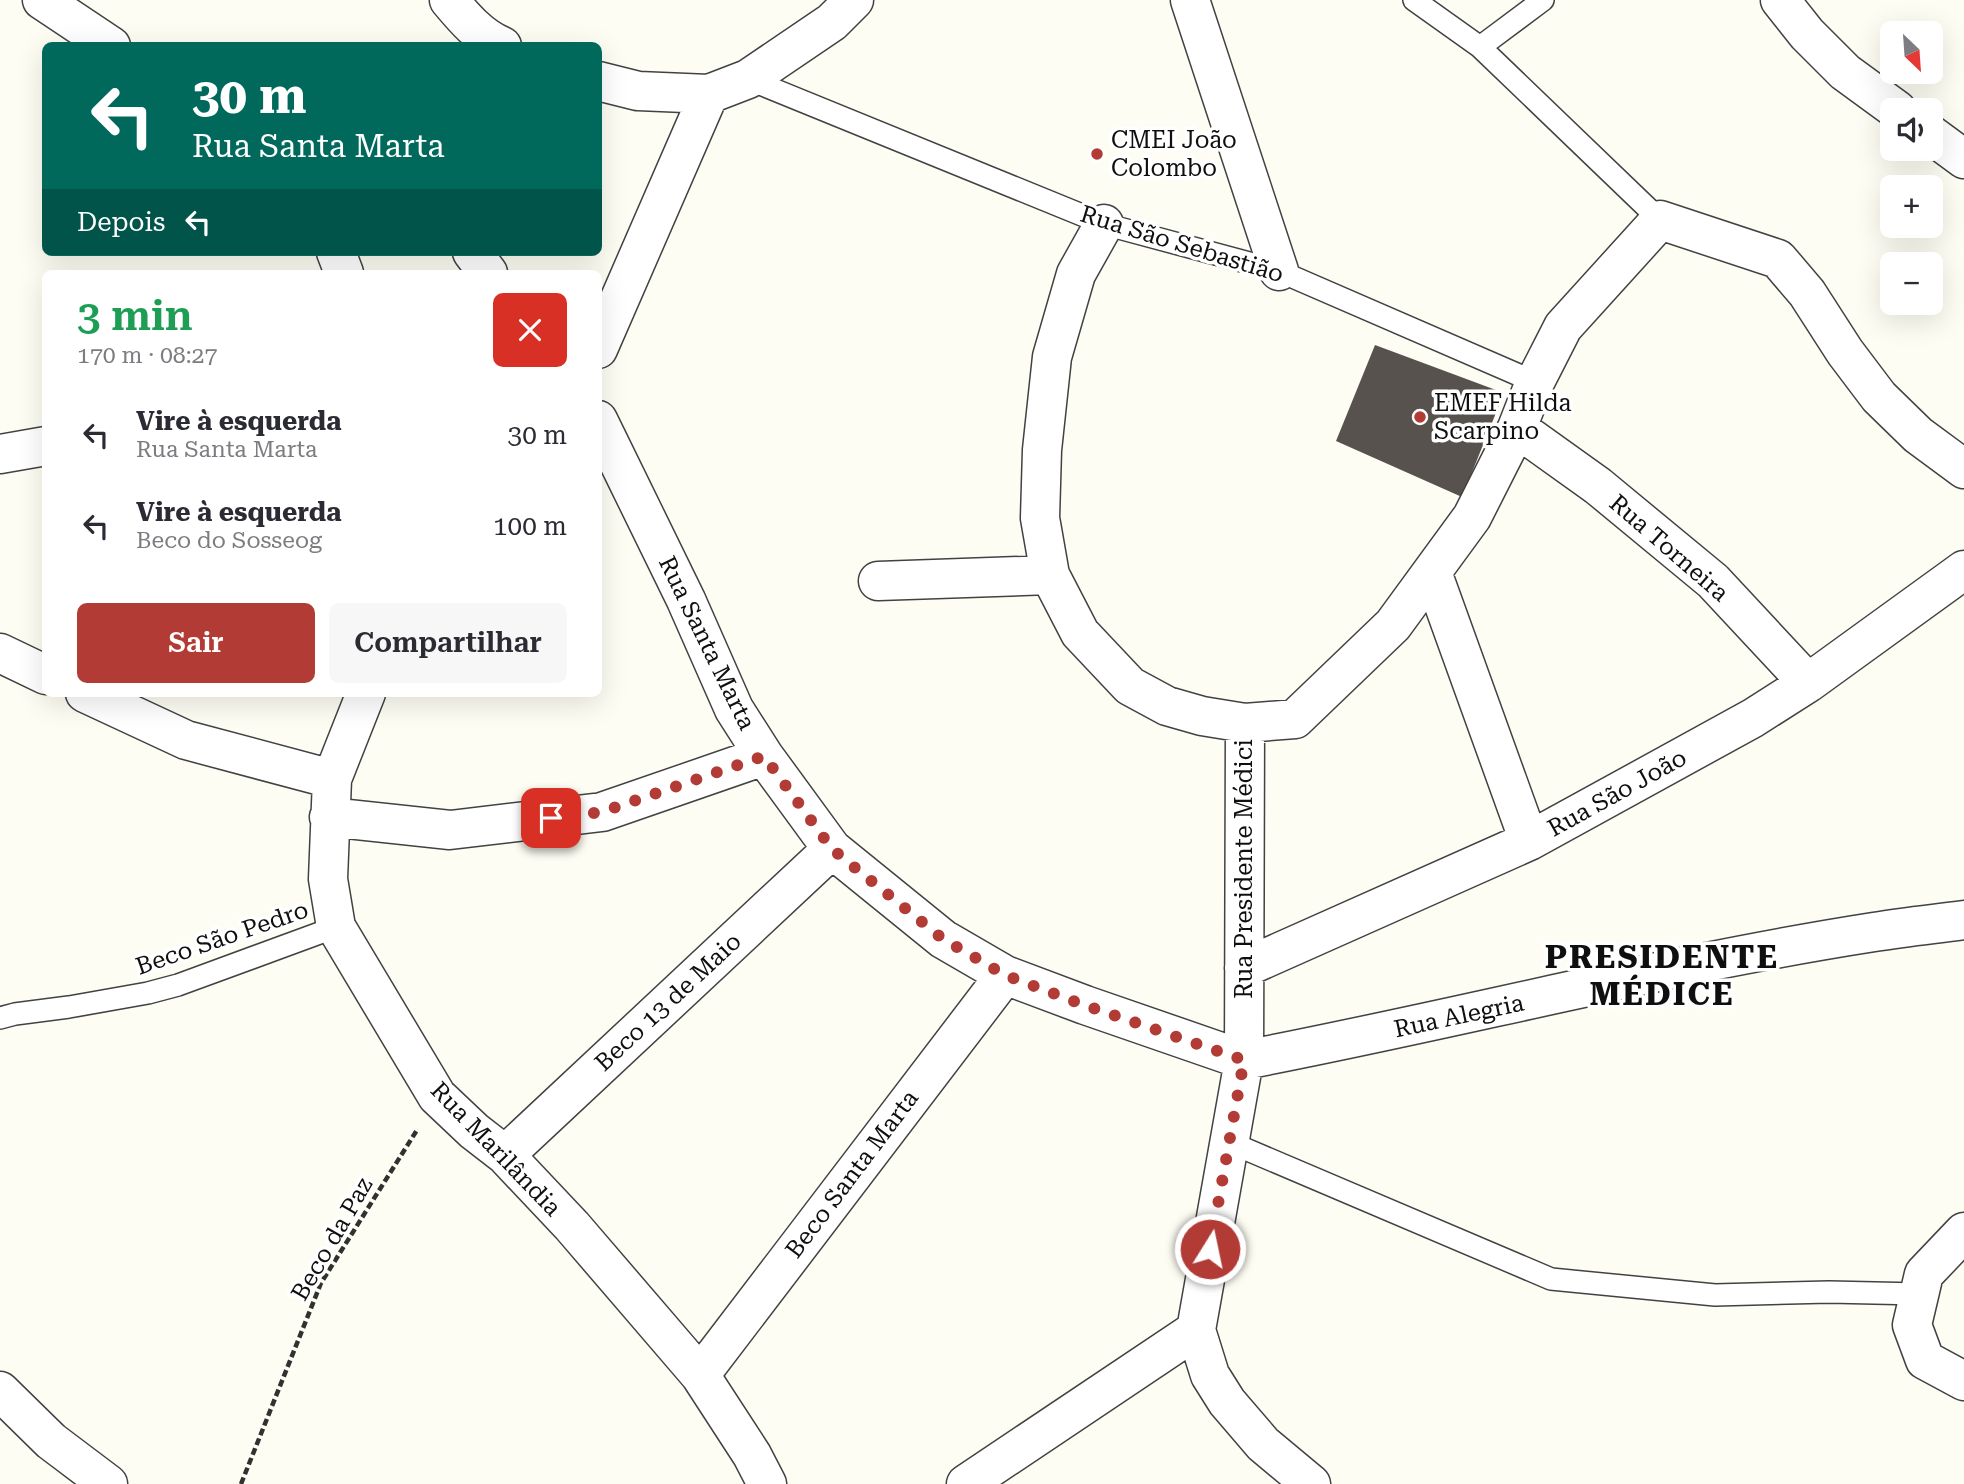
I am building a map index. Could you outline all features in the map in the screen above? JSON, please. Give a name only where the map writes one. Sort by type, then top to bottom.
[{"type":"street","points":[[42,0],[107,42]]},
{"type":"street","points":[[97,0],[107,42]]},
{"type":"street","points":[[1190,0],[1279,271]]},
{"type":"street","points":[[1780,0],[1807,34],[1845,72],[1881,98]]},
{"type":"street","points":[[602,82],[638,91],[709,94],[748,79],[843,11]]},
{"type":"street","points":[[456,20],[494,42]]},
{"type":"street","points":[[602,340],[709,94]]},
{"type":"street","points":[[1943,144],[1964,159]]},
{"type":"street","points":[[1660,220],[1778,259],[1807,293],[1845,352],[1879,397],[1918,435],[1964,469]]},
{"type":"street","name":"Rua Presidente Médici","points":[[1196,1329],[1244,1060],[1245,723],[1295,719],[1393,625],[1472,517],[1517,428],[1535,382],[1563,327],[1660,220]]},
{"type":"street","points":[[1104,223],[1076,274],[1052,358],[1042,450],[1040,517],[1050,575],[1080,633],[1130,686],[1167,706],[1202,716],[1245,723]]},
{"type":"street","points":[[475,256],[486,270]]},
{"type":"street","name":"Rua Santa Marta","points":[[602,428],[686,600],[734,709],[764,756],[832,849],[943,939],[1005,975],[1244,1060]]},
{"type":"street","name":"Rua Torneira","points":[[1517,428],[1598,486],[1713,581],[1808,683]]},
{"type":"street","points":[[0,454],[42,447]]},
{"type":"street","name":"Rua São João","points":[[1244,968],[1529,841],[1753,718],[1808,683],[1964,570]]},
{"type":"street","points":[[1432,572],[1529,841]]},
{"type":"street","points":[[878,581],[1050,575]]},
{"type":"street","points":[[0,653],[42,672]]},
{"type":"street","points":[[94,697],[186,740],[332,779]]},
{"type":"street","name":"Rua Marilândia","points":[[364,697],[332,779],[328,879],[335,927],[438,1096],[474,1131],[505,1155],[572,1226],[700,1375],[752,1455],[767,1484]]},
{"type":"street","points":[[329,817],[450,830],[602,812],[764,756]]},
{"type":"street","name":"Beco 13 de Maio","points":[[505,1155],[832,849]]},
{"type":"street","name":"Rua Alegria","points":[[1244,1060],[1358,1038],[1711,961],[1875,932],[1964,920]]},
{"type":"street","name":"Beco Santa Marta","points":[[700,1375],[1005,975]]},
{"type":"street","points":[[1964,1231],[1924,1274],[1912,1325],[1924,1360],[1964,1381]]},
{"type":"street","points":[[966,1484],[1196,1329],[1210,1375],[1227,1402],[1263,1444],[1311,1484]]},
{"type":"street","points":[[0,1391],[51,1441],[108,1484]]},
{"type":"lane","points":[[1415,0],[1480,47],[1660,220]]},
{"type":"lane","points":[[1480,47],[1543,0]]},
{"type":"lane","name":"Rua São Sebastião","points":[[748,79],[1104,223],[1279,271],[1535,382]]},
{"type":"lane","name":"Beco São Pedro","points":[[0,1018],[148,993],[178,985],[335,927]]},
{"type":"lane","points":[[1229,1142],[1551,1279],[1715,1295],[1829,1292],[1920,1294]]},
{"type":"path","name":"Beco da Paz","points":[[241,1484],[321,1283],[438,1096]]},
{"type":"building","name":"EMEF Hilda Scarpino","points":[[1375,345],[1504,393],[1462,497],[1336,441]]},
{"type":"place","name":"CMEI João Colombo","points":[[1097,154]]},
{"type":"place","name":"EMEF Hilda Scarpino","points":[[1420,417]]},
{"type":"district","name":"PRESIDENTE MÉDICE","points":[[1662,976]]},
{"type":"route","points":[[551,818],[602,812],[764,756],[832,849],[943,939],[1005,975],[1244,1060],[1210,1249]]}]
